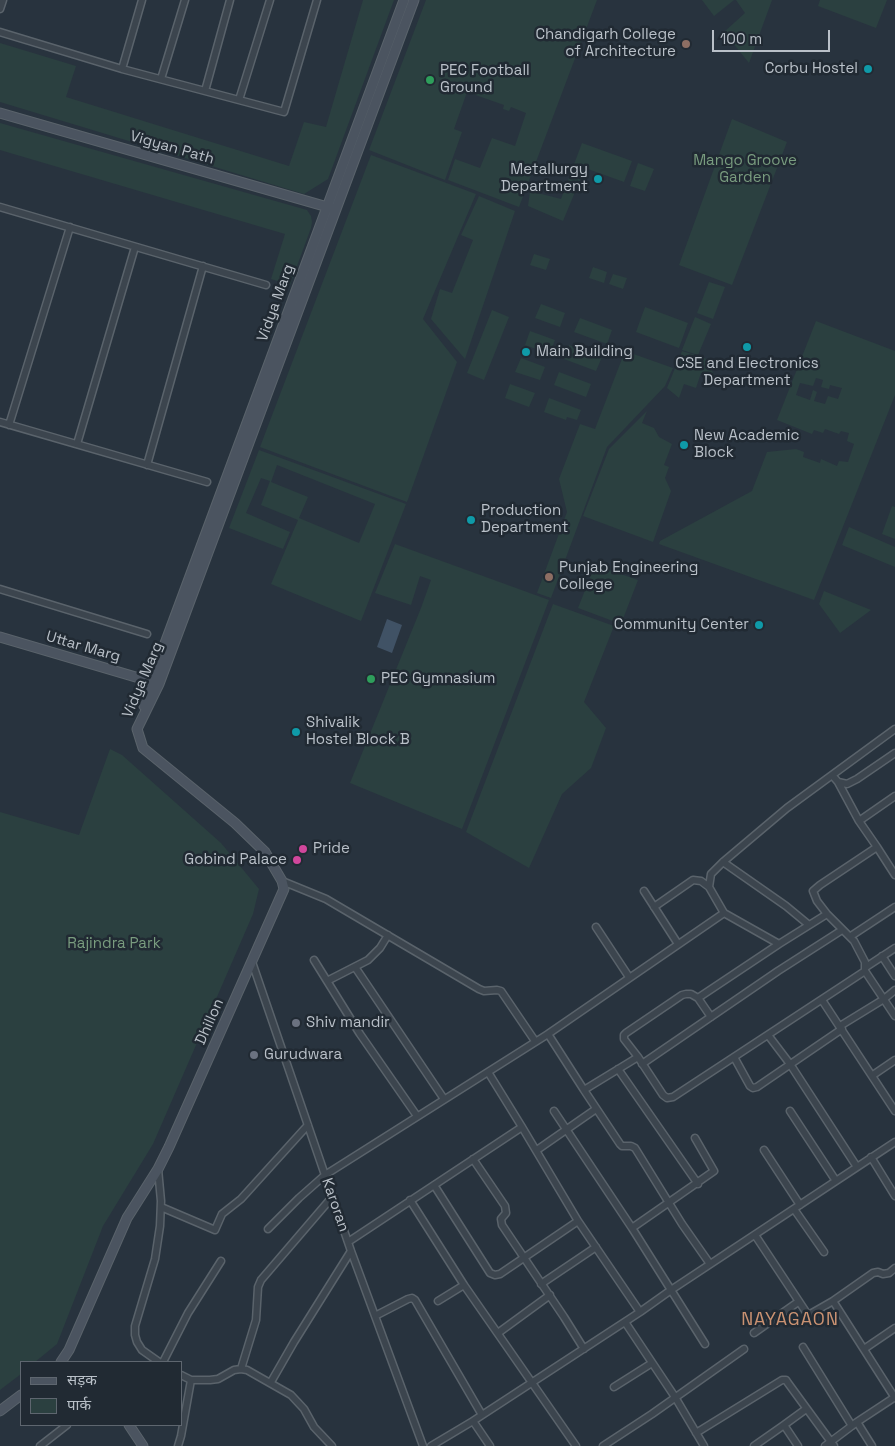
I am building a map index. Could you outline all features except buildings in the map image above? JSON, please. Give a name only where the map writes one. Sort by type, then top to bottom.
[{"type":"main road","name":"Vidya Marg","points":[[282,881],[265,852],[241,829],[143,748],[137,729],[331,209],[404,0]]},
{"type":"main road","name":"Vidya Marg","points":[[331,209],[414,0]]},
{"type":"main road","name":"Vigyan Path","points":[[0,113],[331,209]]},
{"type":"main road","name":"Uttar Marg","points":[[0,637],[155,683]]},
{"type":"main road","name":"Dhillon","points":[[62,1361],[69,1350],[127,1218],[158,1169],[169,1147],[280,899],[284,889],[282,881]]},
{"type":"main road","points":[[0,1410],[20,1396]]},
{"type":"main road","points":[[130,1426],[143,1446]]},
{"type":"street","points":[[0,9],[3,0]]},
{"type":"street","points":[[122,68],[142,0]]},
{"type":"street","points":[[161,79],[185,0]]},
{"type":"street","points":[[205,91],[230,0]]},
{"type":"street","points":[[239,100],[270,0]]},
{"type":"street","points":[[0,32],[161,79],[284,112],[317,0]]},
{"type":"street","points":[[0,207],[266,285]]},
{"type":"street","points":[[10,425],[70,228]]},
{"type":"street","points":[[77,444],[135,246]]},
{"type":"street","points":[[147,465],[203,266]]},
{"type":"street","points":[[0,422],[207,482]]},
{"type":"street","points":[[0,589],[147,634]]},
{"type":"street","points":[[709,887],[711,874],[723,862],[787,808],[895,729]]},
{"type":"street","points":[[838,782],[847,784],[857,780],[895,752]]},
{"type":"street","points":[[832,775],[838,782],[859,821],[895,875]]},
{"type":"street","points":[[859,821],[895,796]]},
{"type":"street","points":[[876,847],[813,891],[817,901],[827,914],[842,930],[851,936],[865,962],[866,969],[895,1016]]},
{"type":"street","points":[[723,862],[786,906],[808,925]]},
{"type":"street","points":[[654,907],[693,880],[701,881],[709,887],[724,913],[779,944]]},
{"type":"street","points":[[282,881],[326,899],[479,989],[501,991],[535,1041]]},
{"type":"street","points":[[644,891],[678,944]]},
{"type":"street","points":[[851,936],[895,907]]},
{"type":"street","points":[[268,1229],[325,1175],[548,1034],[724,913]]},
{"type":"street","points":[[698,998],[827,914]]},
{"type":"street","points":[[596,927],[629,977]]},
{"type":"street","points":[[642,1064],[778,971],[842,930]]},
{"type":"street","points":[[327,981],[368,960],[375,954],[388,935]]},
{"type":"street","points":[[711,1017],[698,998],[691,994],[686,994],[624,1036],[624,1039],[662,1095],[667,1098],[734,1058],[822,1000],[895,948]]},
{"type":"street","points":[[882,956],[895,976]]},
{"type":"street","points":[[314,960],[360,1034],[417,1116]]},
{"type":"street","name":"Karoran","points":[[252,962],[351,1251],[422,1446]]},
{"type":"street","points":[[355,967],[444,1099]]},
{"type":"street","points":[[734,1058],[750,1086],[753,1088],[757,1087],[895,990]]},
{"type":"street","points":[[822,1000],[895,1111]]},
{"type":"street","points":[[548,1034],[620,1144],[635,1148],[682,1224],[710,1264]]},
{"type":"street","points":[[768,1035],[790,1064],[857,1167]]},
{"type":"street","points":[[584,1090],[638,1057]]},
{"type":"street","points":[[872,1075],[895,1060]]},
{"type":"street","points":[[618,1069],[698,1184]]},
{"type":"street","points":[[488,1072],[537,1150],[578,1221],[640,1312]]},
{"type":"street","points":[[537,1150],[596,1109]]},
{"type":"street","points":[[554,1111],[632,1228],[705,1344]]},
{"type":"street","points":[[790,1111],[836,1181]]},
{"type":"street","points":[[161,1207],[215,1230],[222,1214],[241,1199],[308,1125]]},
{"type":"street","points":[[348,1242],[522,1126]]},
{"type":"street","points":[[632,1228],[714,1172],[695,1138]]},
{"type":"street","points":[[431,1446],[482,1416],[895,1142]]},
{"type":"street","points":[[764,1150],[824,1252]]},
{"type":"street","points":[[871,1157],[895,1196]]},
{"type":"street","points":[[473,1159],[505,1206],[506,1213],[501,1222],[584,1349]]},
{"type":"street","points":[[158,1169],[161,1207],[154,1259],[135,1335],[142,1350],[158,1361]]},
{"type":"street","points":[[434,1185],[490,1273],[495,1275],[500,1274],[578,1221]]},
{"type":"street","points":[[241,1369],[256,1320],[258,1287],[261,1280],[333,1196]]},
{"type":"street","points":[[410,1200],[464,1285],[576,1446]]},
{"type":"street","points":[[755,1235],[808,1315],[873,1274],[878,1272],[883,1274],[889,1273],[895,1268]]},
{"type":"street","points":[[542,1284],[596,1247]]},
{"type":"street","points":[[271,1382],[351,1251]]},
{"type":"street","points":[[164,1361],[188,1313],[221,1261]]},
{"type":"street","points":[[438,1301],[464,1285]]},
{"type":"street","points":[[498,1333],[550,1295]]},
{"type":"street","points":[[375,1316],[408,1299],[412,1298],[415,1300],[482,1416]]},
{"type":"street","points":[[825,1446],[833,1444],[855,1424],[895,1397],[833,1301]]},
{"type":"street","points":[[754,1332],[798,1302]]},
{"type":"street","points":[[625,1322],[675,1397],[704,1446]]},
{"type":"street","points":[[864,1349],[895,1328]]},
{"type":"street","points":[[803,1347],[872,1446]]},
{"type":"street","points":[[603,1446],[744,1349]]},
{"type":"street","points":[[614,1387],[652,1363]]},
{"type":"street","points":[[182,1376],[191,1380],[210,1380],[218,1379],[234,1370],[247,1370],[271,1382],[298,1401],[314,1427],[332,1446]]},
{"type":"street","points":[[178,1446],[191,1380]]},
{"type":"street","points":[[696,1433],[782,1380],[786,1380],[833,1444]]},
{"type":"street","points":[[754,1446],[806,1409]]},
{"type":"street","points":[[473,1421],[490,1446]]},
{"type":"street","points":[[784,1425],[798,1446]]},
{"type":"street","points":[[40,1446],[66,1426]]},
{"type":"green space","points":[[363,0],[394,0],[328,179],[304,194],[0,102],[0,43],[76,66],[66,97],[289,166],[304,122],[326,127]]},
{"type":"green space","name":"PEC Football Ground","points":[[426,0],[597,0],[519,207],[448,180],[455,159],[480,168],[492,138],[515,146],[526,113],[511,107],[509,111],[503,109],[504,105],[467,92],[454,129],[462,132],[445,180],[369,150]]},
{"type":"green space","points":[[702,0],[734,0],[714,16]]},
{"type":"green space","points":[[736,0],[772,0],[749,63],[724,32],[745,13]]},
{"type":"green space","points":[[820,0],[887,0],[876,28],[818,6]]},
{"type":"green space","name":"Mango Groove Garden","points":[[732,119],[787,142],[732,285],[679,265]]},
{"type":"green space","points":[[0,123],[307,210],[311,216],[311,228],[290,285],[271,279],[285,234],[0,150]]},
{"type":"green space","points":[[582,143],[632,161],[624,182],[585,168],[563,221],[528,206],[530,191],[561,199]]},
{"type":"green space","points":[[371,155],[476,194],[423,319],[457,362],[407,502],[260,447]]},
{"type":"green space","points":[[638,163],[654,169],[645,191],[630,186]]},
{"type":"green space","points":[[479,196],[515,211],[465,359],[431,319],[440,289],[452,293],[473,240],[461,235]]},
{"type":"green space","points":[[534,254],[550,259],[546,270],[530,265]]},
{"type":"green space","points":[[593,267],[607,272],[604,283],[589,278]]},
{"type":"green space","points":[[613,274],[627,278],[623,289],[609,284]]},
{"type":"green space","points":[[709,282],[725,287],[713,319],[697,313]]},
{"type":"green space","points":[[541,304],[565,313],[560,327],[535,318]]},
{"type":"green space","points":[[645,307],[688,323],[679,348],[636,332]]},
{"type":"green space","points":[[492,310],[509,317],[484,380],[467,373]]},
{"type":"green space","points":[[695,317],[711,324],[698,355],[682,350]]},
{"type":"green space","points":[[580,318],[612,330],[607,344],[574,332]]},
{"type":"green space","points":[[816,321],[895,351],[895,395],[814,600],[659,544],[660,541],[752,491],[767,452],[796,449],[804,452],[803,457],[820,463],[821,459],[837,466],[839,461],[848,462],[854,444],[847,441],[849,433],[841,431],[839,434],[825,429],[823,433],[814,430],[812,434],[777,420]],"holes":[[[816,378],[823,380],[821,387],[829,389],[830,385],[842,388],[838,399],[828,396],[825,404],[814,401],[817,392],[813,390],[810,400],[796,395],[800,383],[813,386]]]},
{"type":"green space","points":[[530,331],[555,340],[550,354],[525,345]]},
{"type":"green space","points":[[569,345],[602,357],[596,371],[564,359]]},
{"type":"green space","points":[[625,351],[673,368],[665,386],[607,447],[551,598],[537,593],[567,512],[559,479],[580,424],[595,429]]},
{"type":"green space","points":[[682,351],[705,358],[716,378],[701,373],[696,388],[684,384],[679,398],[667,388]]},
{"type":"green space","points":[[521,358],[545,367],[540,380],[515,372]]},
{"type":"green space","points":[[559,372],[591,384],[586,397],[554,385]]},
{"type":"green space","points":[[510,384],[535,393],[529,407],[505,398]]},
{"type":"green space","points":[[549,398],[581,410],[577,420],[567,417],[566,420],[544,412]]},
{"type":"green space","points":[[647,411],[642,423],[654,428],[659,437],[672,444],[664,465],[669,467],[665,478],[671,491],[653,542],[583,516],[609,449]]},
{"type":"green space","points":[[259,450],[406,504],[361,621],[271,584],[298,520],[261,505],[270,481],[261,478],[246,513],[290,532],[283,549],[229,528]],"holes":[[[277,465],[375,504],[359,543],[299,518],[308,497],[271,482]]]},
{"type":"green space","points":[[892,506],[895,507],[895,539],[882,534]]},
{"type":"green space","points":[[849,527],[895,547],[895,567],[842,545]]},
{"type":"green space","points":[[395,544],[549,600],[462,829],[350,783],[431,580],[420,576],[411,605],[375,593]]},
{"type":"green space","points":[[595,565],[638,580],[621,624],[578,608]]},
{"type":"green space","points":[[824,591],[871,610],[840,633],[819,604]]},
{"type":"green space","points":[[553,604],[614,626],[584,702],[606,728],[591,768],[562,794],[529,868],[466,832]]},
{"type":"green space","name":"Rajindra Park","points":[[110,749],[122,755],[221,843],[259,889],[253,914],[153,1144],[103,1226],[57,1344],[36,1361],[20,1361],[20,1375],[0,1390],[0,812],[79,835]]},
{"type":"water","points":[[387,619],[402,625],[392,653],[377,647]]},
{"type":"place","name":"Chandigarh College of Architecture","points":[[686,44]]},
{"type":"place","name":"Corbu Hostel","points":[[868,69]]},
{"type":"place","name":"PEC Football Ground","points":[[430,80]]},
{"type":"place","name":"Metallurgy Department","points":[[598,179]]},
{"type":"place","name":"CSE and Electronics Department","points":[[747,347]]},
{"type":"place","name":"Main Building","points":[[526,352]]},
{"type":"place","name":"New Academic Block","points":[[684,445]]},
{"type":"place","name":"Production Department","points":[[471,520]]},
{"type":"place","name":"Punjab Engineering College","points":[[549,577]]},
{"type":"place","name":"Community Center","points":[[759,625]]},
{"type":"place","name":"PEC Gymnasium","points":[[371,679]]},
{"type":"place","name":"Shivalik Hostel Block B","points":[[296,732]]},
{"type":"place","name":"Pride","points":[[303,849]]},
{"type":"place","name":"Gobind Palace","points":[[297,860]]},
{"type":"place","name":"Shiv mandir","points":[[296,1023]]},
{"type":"place","name":"Gurudwara","points":[[254,1055]]},
{"type":"district","name":"NAYAGAON","points":[[790,1320]]}]
